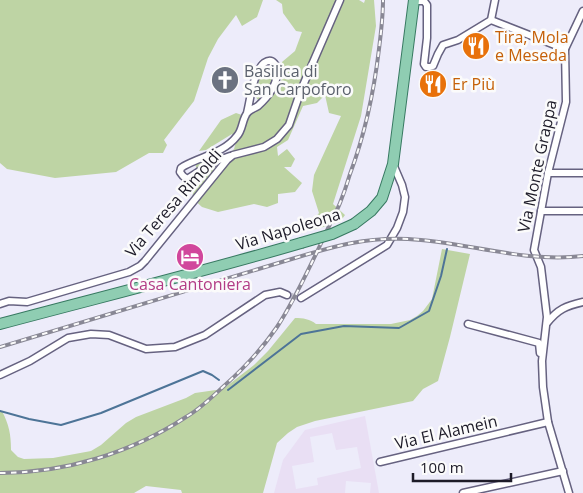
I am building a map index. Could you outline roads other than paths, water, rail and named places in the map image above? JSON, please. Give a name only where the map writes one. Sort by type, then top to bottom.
[{"type":"main road","name":"Via Napoleona","points":[[0,324],[135,289],[332,234],[354,224],[372,211],[382,198],[393,164],[413,1]]},
{"type":"street","name":"Via Teresa Rimoldi","points":[[0,304],[9,301],[27,302],[129,272],[140,266],[221,166],[233,154],[264,147],[277,139],[289,125],[301,90],[340,0]]},
{"type":"street","points":[[413,1],[424,1],[427,5],[427,38],[424,62],[426,67],[430,68],[433,66],[443,46],[458,40],[491,20],[495,0]]},
{"type":"street","points":[[491,20],[565,49],[583,11]]},
{"type":"street","name":"Via Monte Grappa","points":[[565,49],[566,102],[548,173],[534,250],[541,267],[547,317],[542,362],[548,422],[570,493]]},
{"type":"street","points":[[233,154],[216,161],[188,178],[180,172],[184,166],[222,149],[234,141],[239,134],[247,113],[256,74],[264,63],[268,61],[274,62],[278,71],[272,90],[262,102],[247,113]]},
{"type":"street","points":[[301,298],[387,245],[404,212],[405,197],[393,164]]},
{"type":"street","points":[[548,173],[583,172]]},
{"type":"street","points":[[541,211],[583,211]]},
{"type":"street","points":[[0,375],[30,361],[68,338],[91,334],[109,335],[146,350],[175,347],[204,335],[265,295],[280,292],[287,295]]},
{"type":"street","points":[[546,324],[554,313],[583,302]]},
{"type":"street","points":[[468,324],[539,343],[542,362]]},
{"type":"street","name":"Via El Alamein","points":[[380,462],[548,422]]},
{"type":"street","points":[[463,493],[563,472]]},
{"type":"waterway","points":[[228,390],[301,334],[344,326],[399,328],[429,311],[441,276],[447,249]]},
{"type":"waterway","points":[[0,411],[61,425],[101,413],[203,371],[219,380]]},
{"type":"tunnel","points":[[287,295],[301,298]]},
{"type":"railway","points":[[0,473],[24,472],[73,465],[120,451],[143,441],[165,430],[201,407],[238,373],[265,343],[297,293],[337,210],[345,188],[360,143],[372,96],[380,43],[383,0]]},
{"type":"railway","points":[[0,347],[337,246],[364,241],[408,239],[539,257],[583,256]]},
{"type":"place","name":"Tira, Mola e Meseda","points":[[476,46]]},
{"type":"place","name":"Basilica di San Carpoforo","points":[[225,80]]},
{"type":"place","name":"Er Più","points":[[433,84]]},
{"type":"place","name":"Casa Cantoniera","points":[[190,257]]}]
